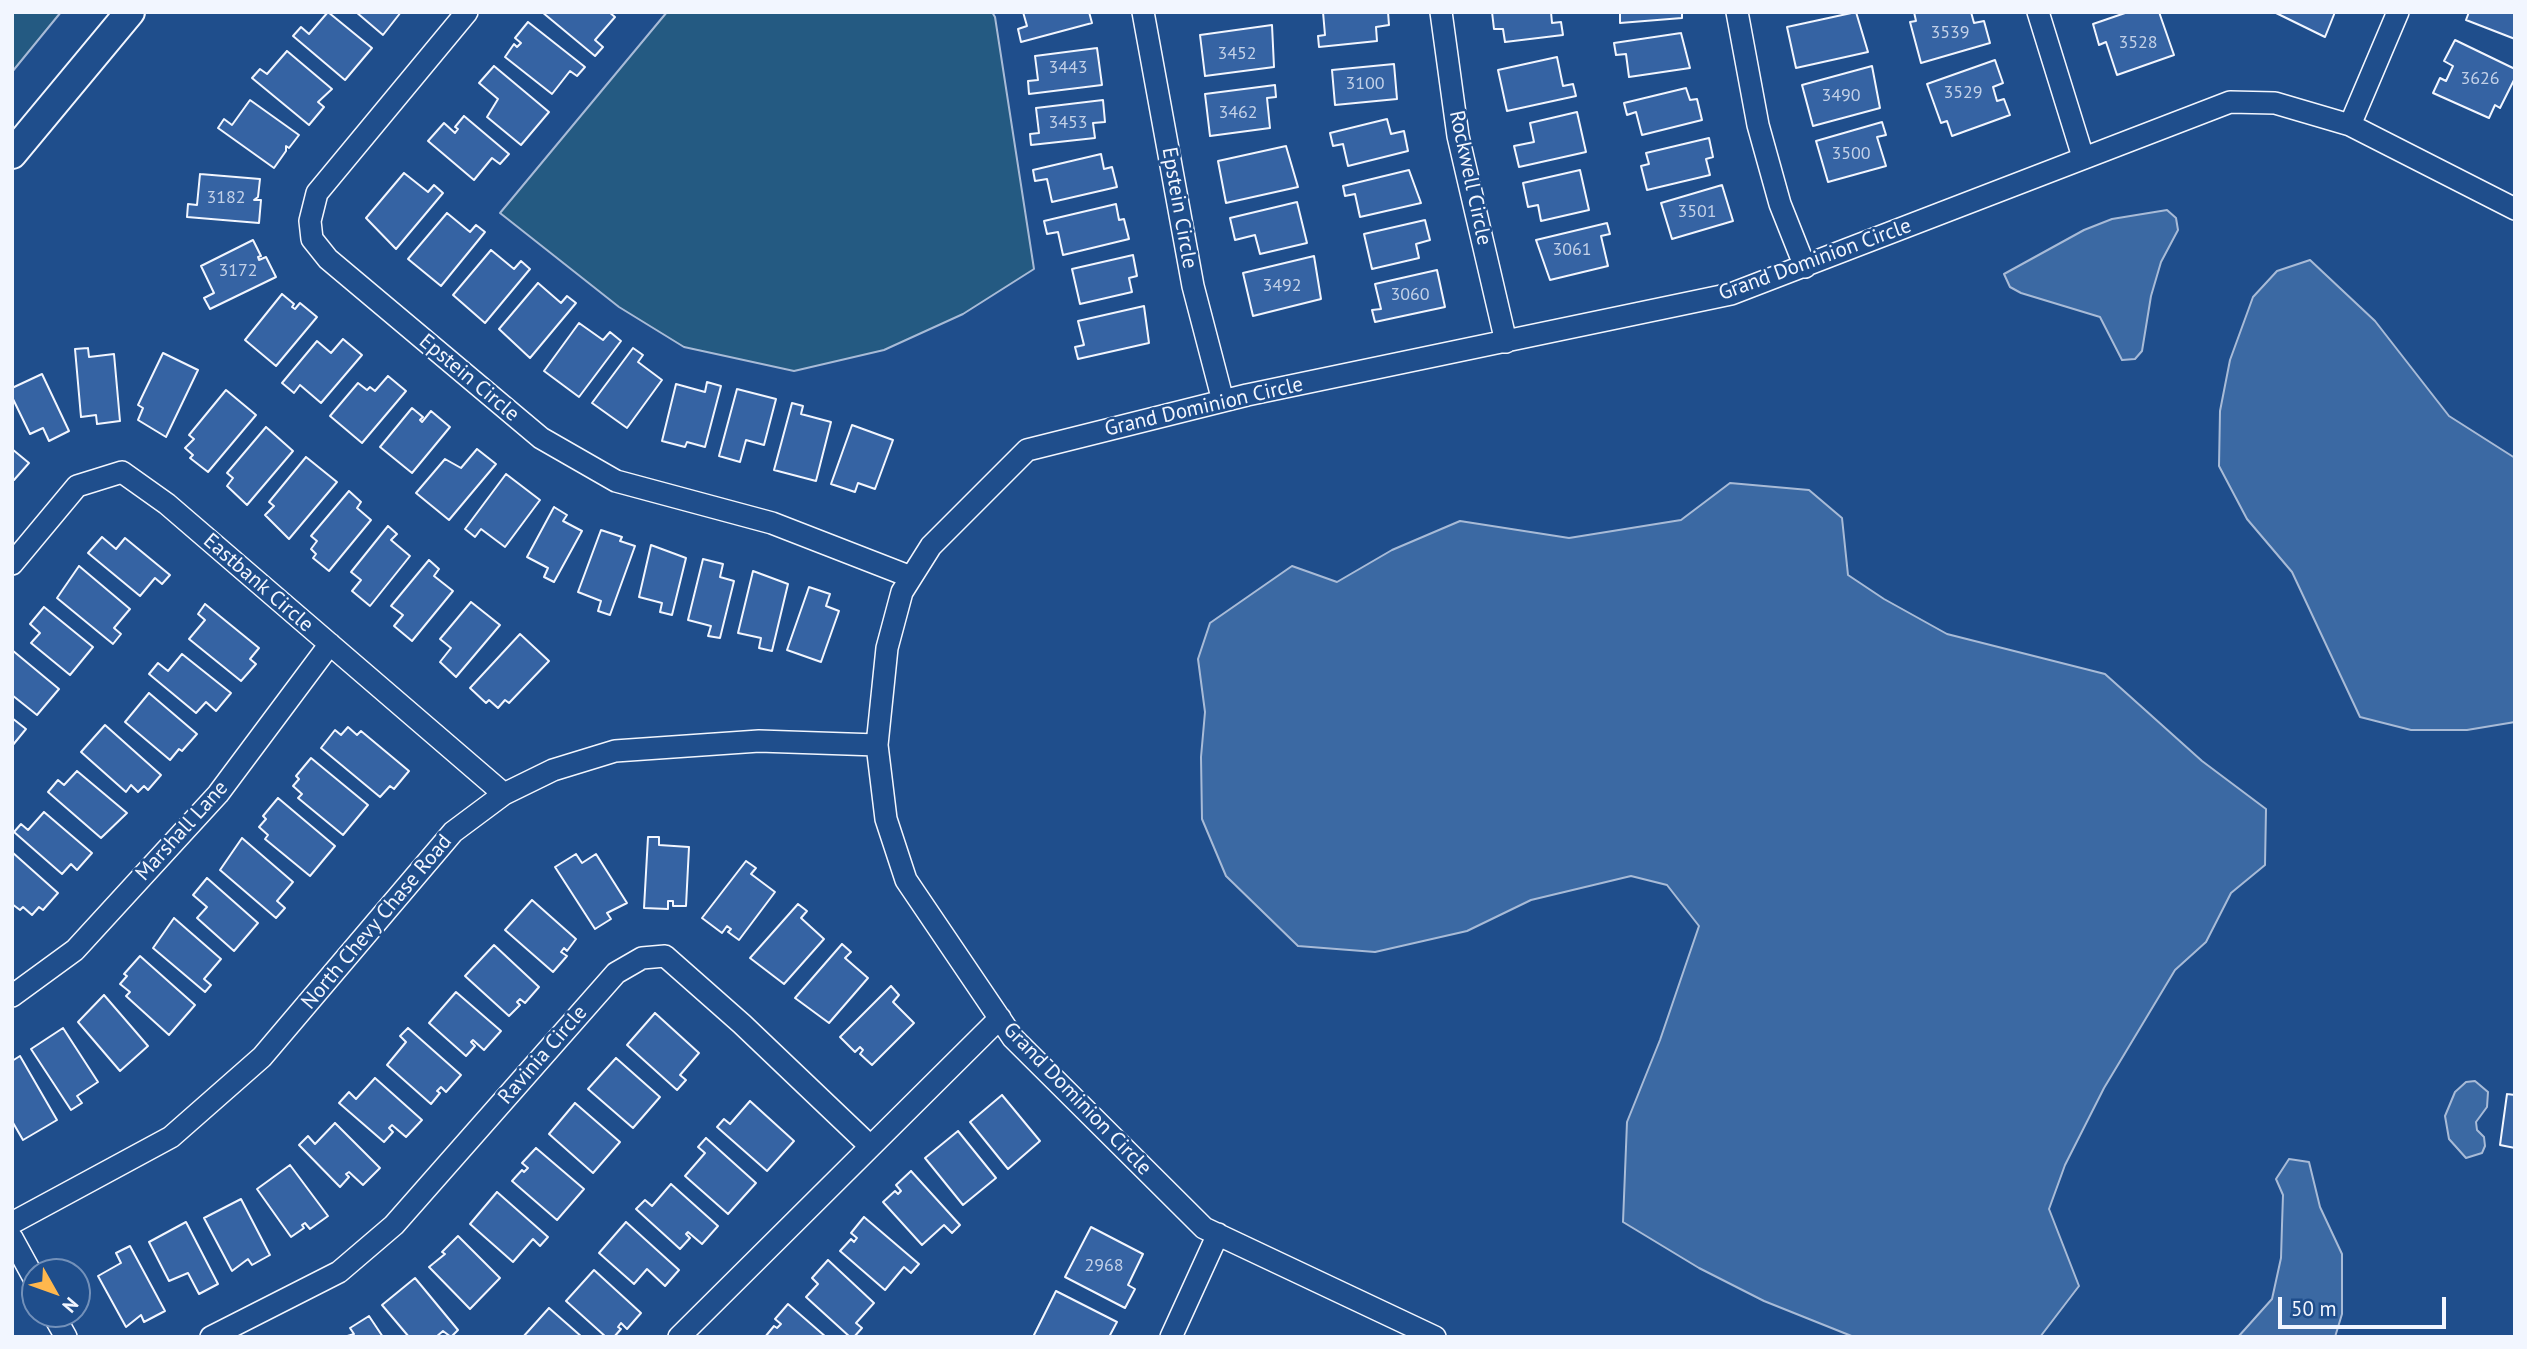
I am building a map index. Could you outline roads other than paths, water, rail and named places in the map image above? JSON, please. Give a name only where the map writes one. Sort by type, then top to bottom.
[{"type":"street","points":[[12,154],[130,12]]},
{"type":"street","name":"Epstein Circle","points":[[467,12],[317,193],[310,221],[312,239],[328,259],[541,438],[616,481],[772,523],[911,577]]},
{"type":"street","name":"Epstein Circle","points":[[1143,12],[1193,286],[1223,401]]},
{"type":"street","name":"Rockwell Circle","points":[[1441,12],[1458,136],[1506,342]]},
{"type":"street","points":[[1737,12],[1758,125],[1780,204],[1805,267]]},
{"type":"street","points":[[2038,12],[2083,158]]},
{"type":"street","points":[[2350,125],[2398,12]]},
{"type":"street","name":"Grand Dominion Circle","points":[[1436,1337],[1203,1228],[1013,1038],[906,880],[886,819],[877,745],[887,648],[902,592],[931,546],[1027,450],[1223,401],[1731,294],[2230,102],[2275,103],[2350,125],[2515,209]]},
{"type":"street","name":"Eastbank Circle","points":[[12,565],[77,486],[122,472],[167,504],[504,794]]},
{"type":"street","name":"Marshall Lane","points":[[12,996],[75,950],[218,794],[330,645]]},
{"type":"street","name":"North Chevy Chase Road","points":[[12,1223],[172,1137],[262,1057],[453,832],[504,794],[553,770],[615,751],[759,741],[877,745]]},
{"type":"street","name":"Ravinia Circle","points":[[211,1337],[339,1272],[394,1225],[616,973],[642,958],[665,956],[742,1024],[870,1146]]},
{"type":"street","points":[[679,1337],[1000,1018]]},
{"type":"street","points":[[1171,1337],[1218,1234]]},
{"type":"street","points":[[12,1238],[23,1258]]}]
